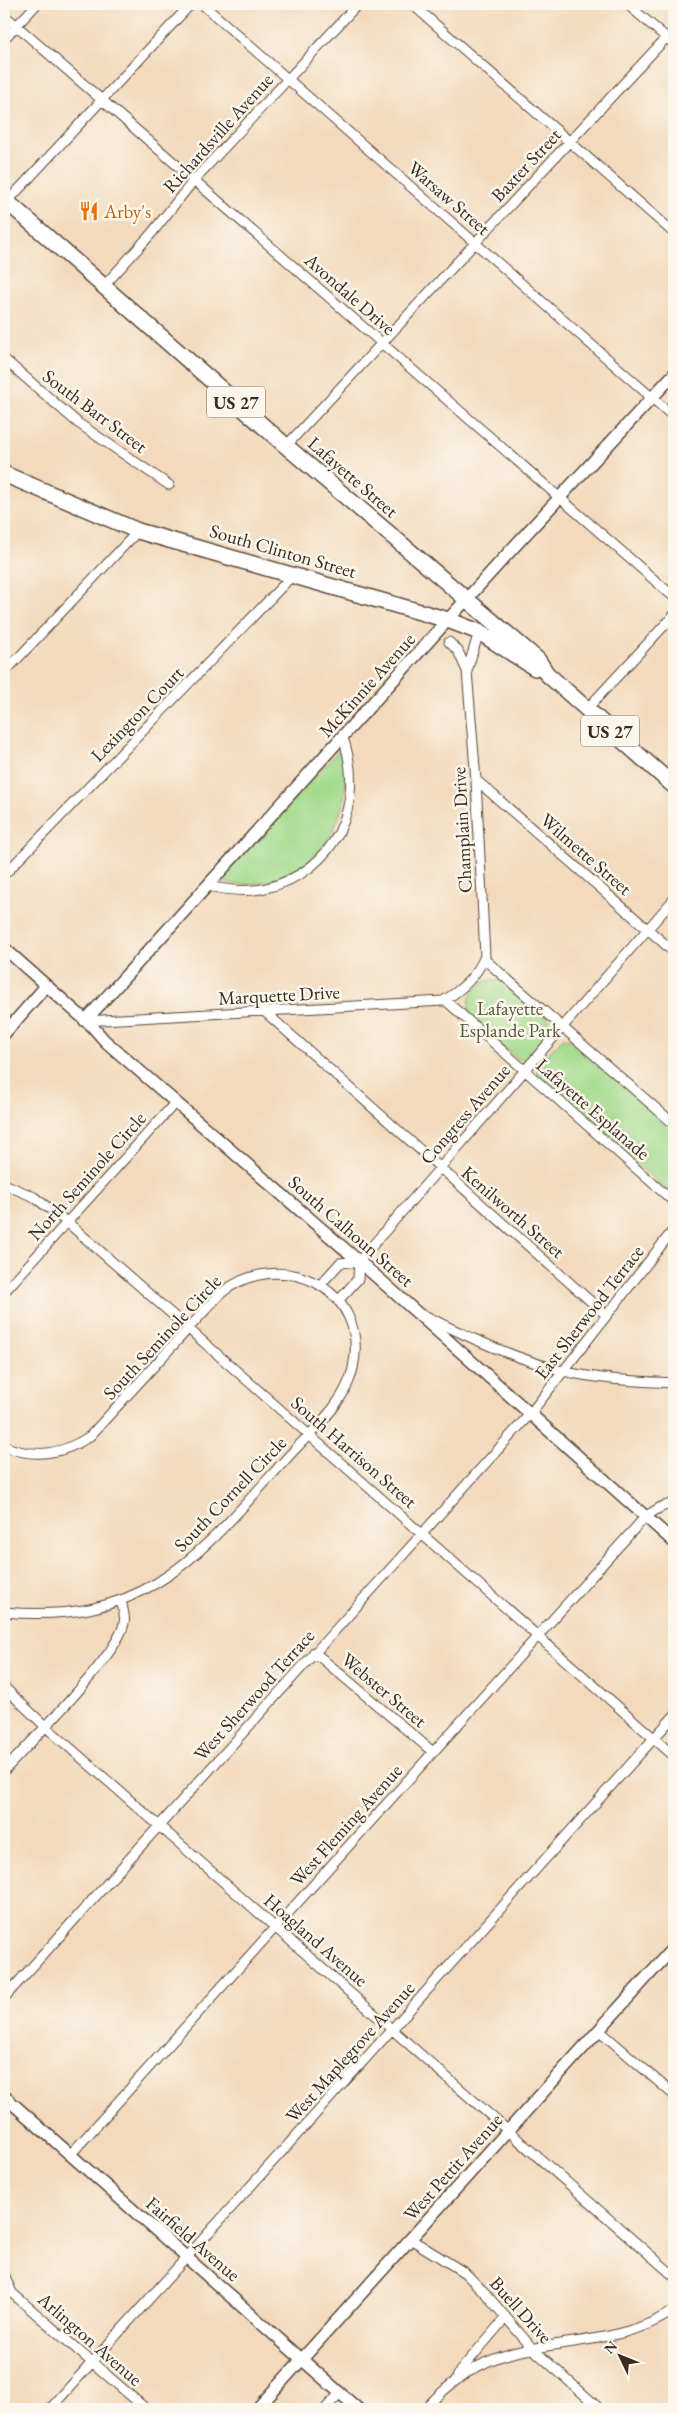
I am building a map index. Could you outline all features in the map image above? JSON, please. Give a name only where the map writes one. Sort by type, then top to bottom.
[{"type":"highway","name":"Lafayette Street","points":[[5,202],[286,446],[538,660],[547,674],[674,786]]},
{"type":"highway","name":"South Clinton Street","points":[[4,474],[138,531],[448,620],[479,632],[547,674]]},
{"type":"street","points":[[4,39],[37,4]]},
{"type":"street","points":[[5,202],[191,4]]},
{"type":"street","name":"Warsaw Street","points":[[202,4],[674,417]]},
{"type":"street","name":"Richardsville Avenue","points":[[104,286],[151,234],[194,180],[358,4]]},
{"type":"street","points":[[412,4],[674,233]]},
{"type":"street","points":[[630,4],[674,44]]},
{"type":"street","name":"Avondale Drive","points":[[4,15],[674,598]]},
{"type":"street","name":"Baxter Street","points":[[286,446],[666,38]]},
{"type":"street","name":"South Barr Street","points":[[4,360],[78,423],[169,486]]},
{"type":"street","name":"McKinnie Avenue","points":[[85,1021],[466,600],[674,374]]},
{"type":"street","points":[[4,673],[138,531]]},
{"type":"street","name":"Lexington Court","points":[[4,875],[293,575]]},
{"type":"street","points":[[586,710],[674,615]]},
{"type":"street","name":"Champlain Drive","points":[[479,632],[468,671],[476,780],[484,959]]},
{"type":"street","name":"Champlain Drive","points":[[449,642],[458,651],[468,671]]},
{"type":"street","points":[[208,886],[226,890],[264,889],[290,880],[317,862],[337,836],[349,806],[352,777],[349,756],[343,738]]},
{"type":"street","name":"Wilmette Street","points":[[476,780],[674,952]]},
{"type":"street","name":"Congress Avenue","points":[[358,1261],[674,899]]},
{"type":"street","name":"South Calhoun Street","points":[[4,948],[175,1103],[415,1310],[674,1542]]},
{"type":"street","points":[[445,1000],[467,982],[481,966],[484,959],[674,1124]]},
{"type":"street","points":[[4,1034],[46,986]]},
{"type":"street","name":"Marquette Drive","points":[[85,1021],[445,1000]]},
{"type":"street","name":"Lafayette Esplanade","points":[[445,1000],[674,1202]]},
{"type":"street","name":"Kenilworth Street","points":[[264,1012],[606,1315]]},
{"type":"street","name":"North Seminole Circle","points":[[4,1292],[175,1103]]},
{"type":"street","name":"South Harrison Street","points":[[4,1184],[34,1197],[67,1222],[674,1756]]},
{"type":"street","name":"East Sherwood Terrace","points":[[530,1414],[674,1229]]},
{"type":"street","points":[[320,1284],[340,1263],[358,1261],[358,1279],[338,1301]]},
{"type":"street","name":"South Seminole Circle","points":[[4,1446],[20,1452],[45,1454],[64,1450],[82,1442],[100,1426],[220,1294],[236,1282],[254,1274],[281,1272],[320,1284]]},
{"type":"street","name":"South Cornell Circle","points":[[4,1612],[45,1614],[67,1612],[121,1600],[167,1577],[202,1551],[341,1397],[354,1368],[355,1348],[352,1333],[338,1301],[320,1284]]},
{"type":"street","points":[[415,1310],[469,1338],[563,1371],[635,1381],[674,1383]]},
{"type":"street","points":[[460,1351],[469,1338]]},
{"type":"street","name":"West Sherwood Terrace","points":[[4,1998],[530,1414]]},
{"type":"street","points":[[646,1516],[661,1507],[674,1504]]},
{"type":"street","name":"West Fleming Avenue","points":[[70,2155],[646,1516]]},
{"type":"street","points":[[4,1771],[102,1663],[116,1642],[125,1622],[121,1600]]},
{"type":"street","name":"Webster Street","points":[[314,1652],[433,1752]]},
{"type":"street","name":"Hoagland Avenue","points":[[4,1687],[45,1726],[510,2130],[674,2276]]},
{"type":"street","name":"West Maplegrove Avenue","points":[[50,2409],[674,1716]]},
{"type":"street","name":"West Pettit Avenue","points":[[257,2409],[412,2240],[674,1947]]},
{"type":"street","points":[[600,2031],[674,2095]]},
{"type":"street","name":"Fairfield Avenue","points":[[4,2096],[358,2409]]},
{"type":"street","name":"Buell Drive","points":[[412,2240],[465,2274],[533,2349],[600,2409]]},
{"type":"street","name":"Arlington Avenue","points":[[4,2274],[8,2292],[146,2409]]},
{"type":"street","points":[[425,2409],[441,2391],[456,2380],[478,2366],[508,2354],[626,2331],[654,2322],[674,2310]]},
{"type":"street","points":[[456,2380],[460,2371],[506,2317]]},
{"type":"street","points":[[325,2409],[340,2393]]},
{"type":"green space","points":[[339,750],[343,755],[346,765],[344,800],[337,823],[326,843],[311,860],[293,872],[272,881],[248,884],[223,882],[222,878]]},
{"type":"green space","name":"Lafayette Esplande Park","points":[[488,980],[501,980],[508,984],[550,1021],[552,1030],[528,1058],[520,1060],[514,1056],[475,1022],[471,1015],[469,1009],[470,998],[477,988]]},
{"type":"green space","name":"Lafayette Esplande Park","points":[[563,1038],[574,1041],[674,1129],[674,1197],[537,1076],[537,1065]]},
{"type":"place","name":"Arby's","points":[[89,211]]}]
